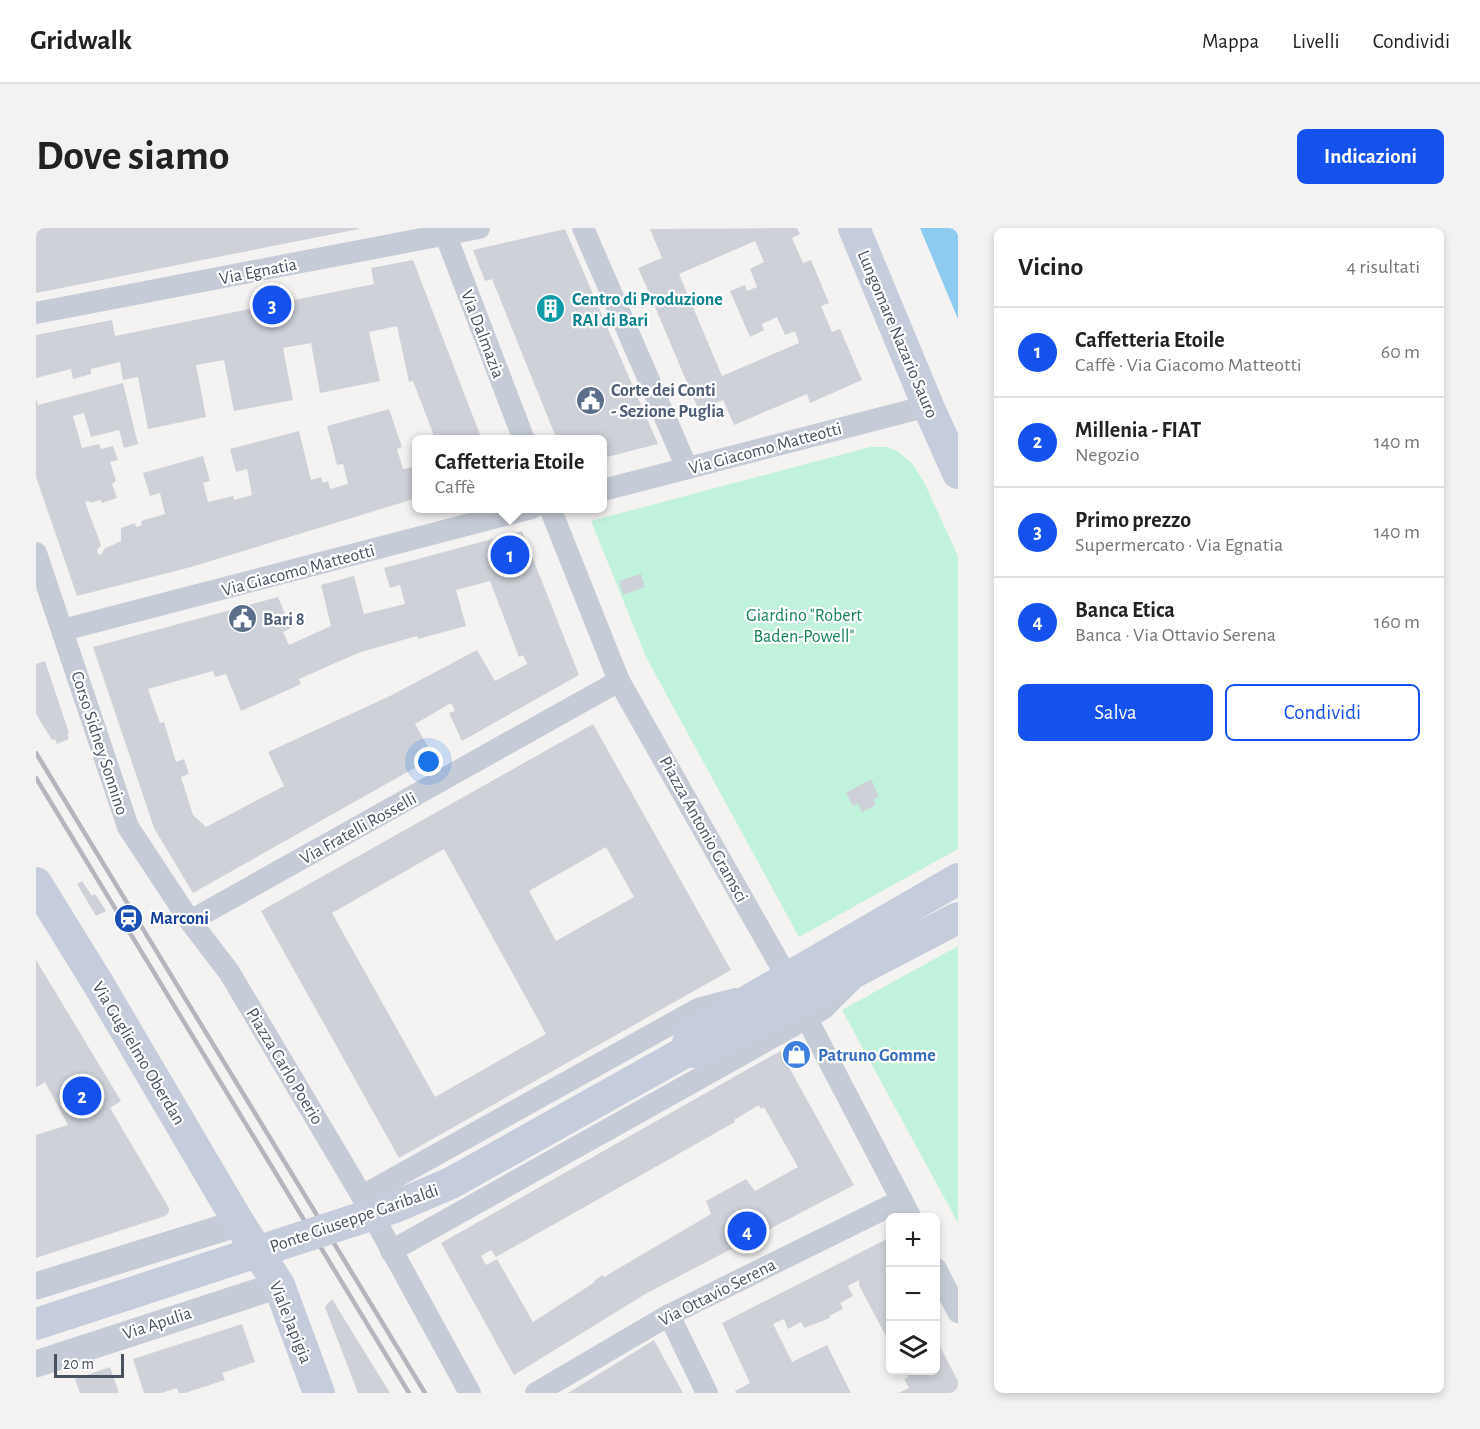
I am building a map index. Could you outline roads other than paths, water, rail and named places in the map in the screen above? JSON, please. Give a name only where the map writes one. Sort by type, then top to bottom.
[{"type":"main road","name":"Lungomare Nazario Sauro","points":[[854,228],[958,473]]},
{"type":"main road","points":[[692,1046],[774,985],[958,879]]},
{"type":"main road","name":"Via Guglielmo Oberdan","points":[[36,883],[99,985],[239,1223]]},
{"type":"main road","points":[[692,1046],[864,968],[958,918]]},
{"type":"main road","name":"Ponte Giuseppe Garibaldi","points":[[36,1324],[395,1207],[451,1183],[692,1046]]},
{"type":"main road","name":"Viale Japigia","points":[[239,1223],[279,1285],[319,1393]]},
{"type":"street","name":"Via Egnatia","points":[[36,313],[444,232],[479,228]]},
{"type":"street","points":[[583,228],[687,468]]},
{"type":"street","name":"Via Dalmazia","points":[[444,232],[522,435]]},
{"type":"street","name":"Via Giacomo Matteotti","points":[[607,489],[928,406]]},
{"type":"street","name":"Via Giacomo Matteotti","points":[[63,630],[513,513]]},
{"type":"street","points":[[552,513],[619,681]]},
{"type":"street","name":"Corso Sidney Sonnino","points":[[36,553],[128,827],[190,921]]},
{"type":"street","name":"Via Fratelli Rosselli","points":[[190,921],[619,681]]},
{"type":"street","name":"Piazza Antonio Gramsci","points":[[619,681],[774,985]]},
{"type":"street","name":"Piazza Carlo Poerio","points":[[190,921],[229,972],[367,1206],[470,1393]]},
{"type":"street","points":[[391,1251],[807,1019],[823,1009],[864,968]]},
{"type":"street","points":[[367,1206],[698,1009],[774,985]]},
{"type":"street","points":[[807,1019],[906,1209]]},
{"type":"street","name":"Via Ottavio Serena","points":[[536,1393],[669,1315],[906,1209]]},
{"type":"street","points":[[36,1286],[239,1223]]},
{"type":"street","points":[[940,1274],[958,1291]]},
{"type":"street","points":[[940,1278],[958,1312]]},
{"type":"street","name":"Via Apulia","points":[[36,1364],[279,1285]]},
{"type":"street","points":[[669,1315],[707,1393]]},
{"type":"water","points":[[920,228],[958,228],[958,319]]},
{"type":"railway","points":[[36,753],[425,1393]]},
{"type":"railway","points":[[36,778],[409,1393]]},
{"type":"place","name":"Primo prezzo","points":[[272,305]]},
{"type":"place","name":"Centro di Produzione RAI di Bari","points":[[551,309]]},
{"type":"place","name":"Corte dei Conti - Sezione Puglia","points":[[590,400]]},
{"type":"place","name":"Caffetteria Etoile","points":[[510,555]]},
{"type":"place","name":"Bari 8","points":[[242,619]]},
{"type":"place","name":"Marconi","points":[[129,918]]},
{"type":"place","name":"Patruno Gomme","points":[[797,1055]]},
{"type":"place","name":"Millenia - FIAT","points":[[82,1096]]},
{"type":"place","name":"Banca Etica","points":[[747,1231]]},
{"type":"park label","name":"Giardino \"Robert Baden-Powell\"","points":[[804,625]]}]
